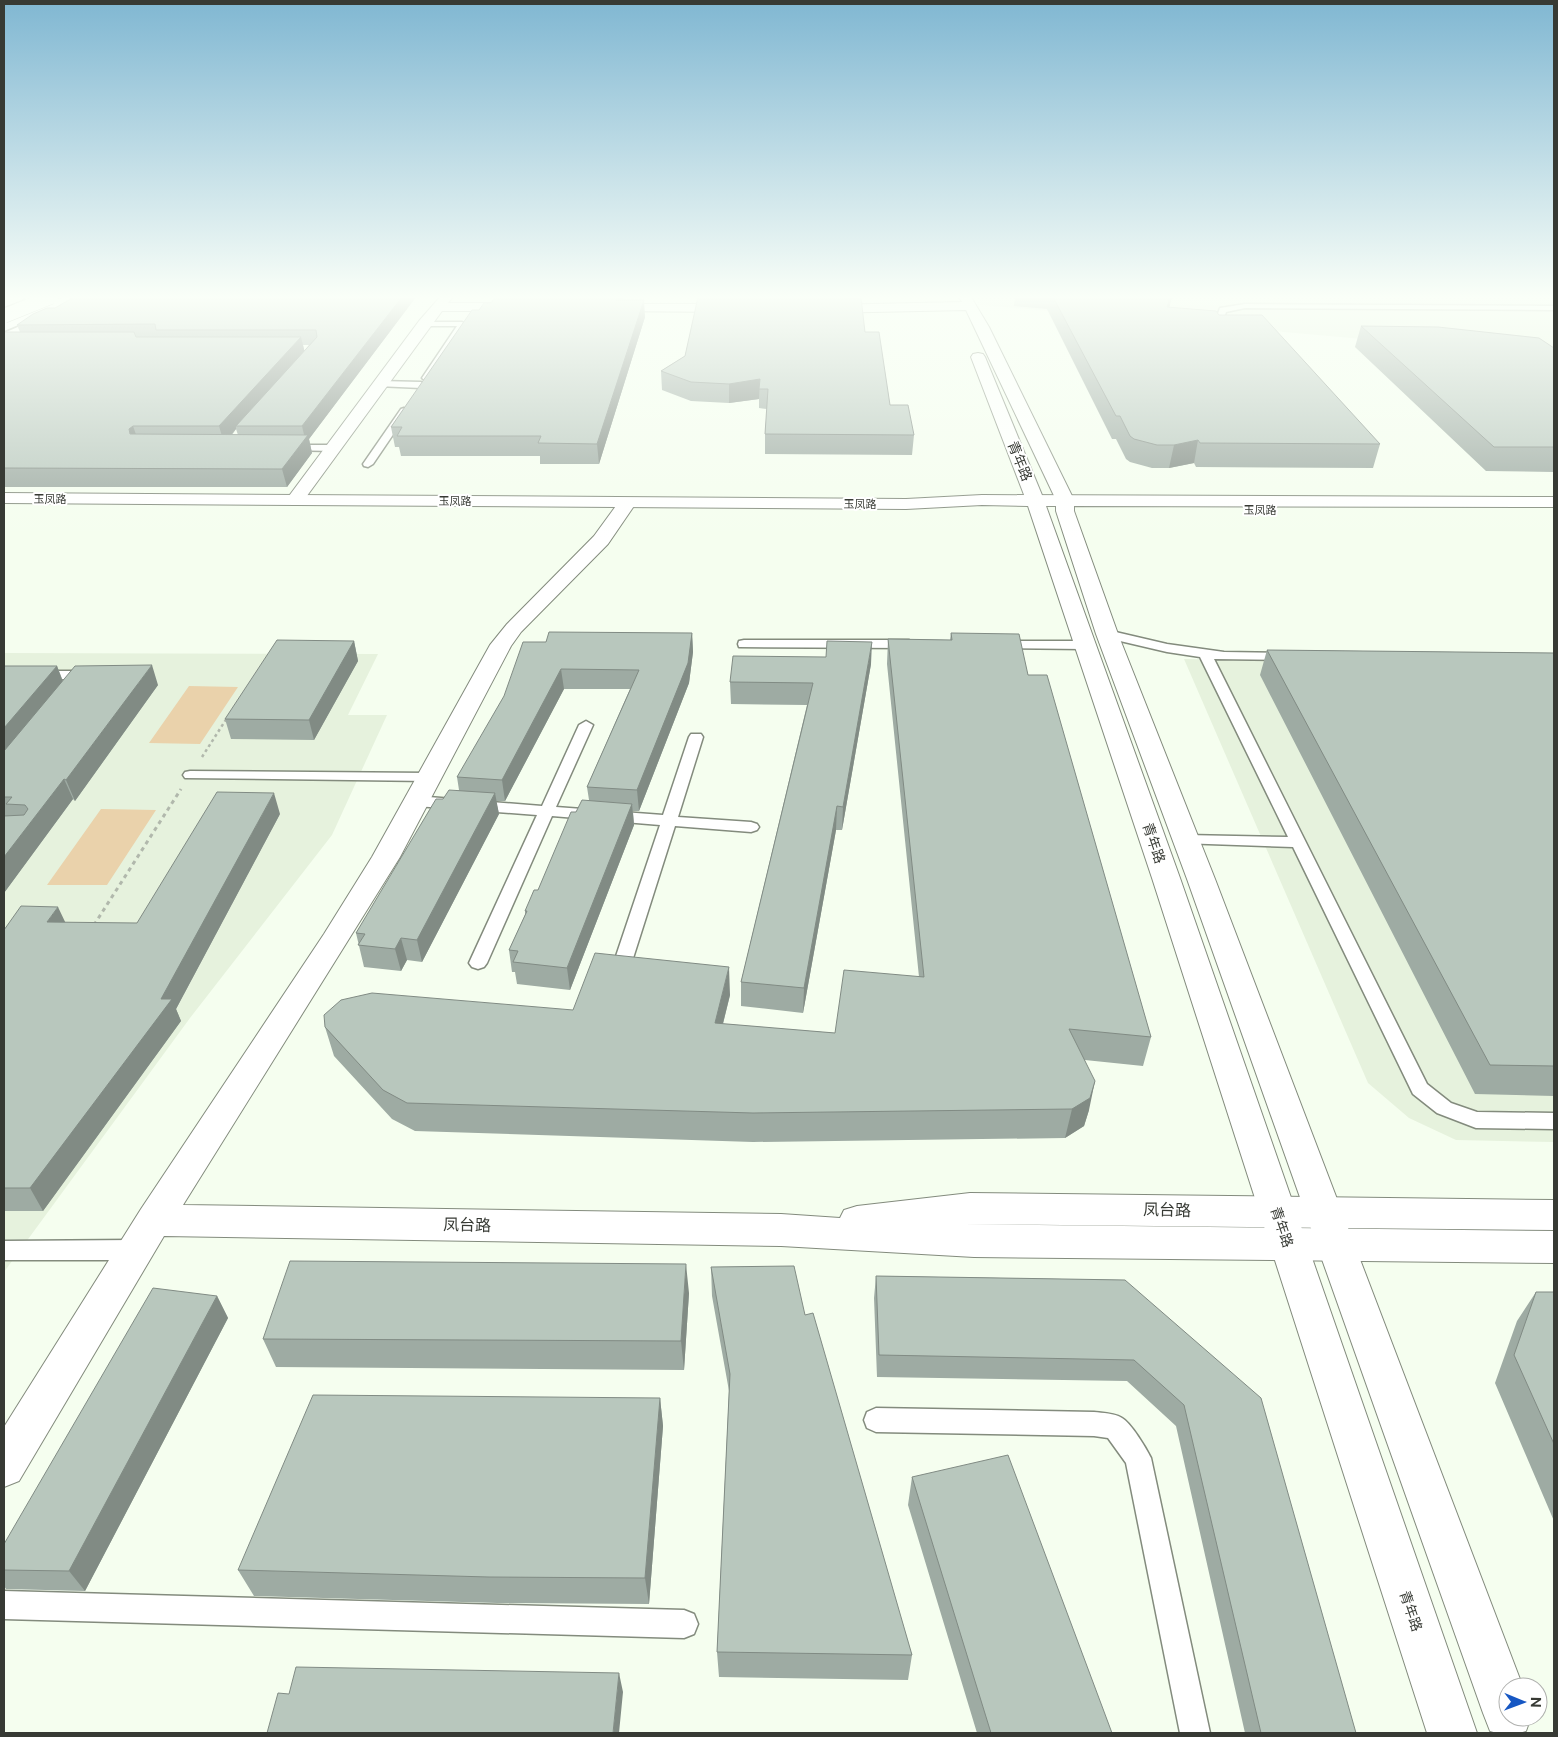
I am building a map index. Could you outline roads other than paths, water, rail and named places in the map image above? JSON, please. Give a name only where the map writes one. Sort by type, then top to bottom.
[{"type":"main road","points":[[296,500],[384,378]]},
{"type":"main road","name":"青年路","points":[[990,378],[1051,506]]},
{"type":"main road","name":"青年路","points":[[1002,378],[1051,506],[1096,639],[1166,878],[1452,1733]]},
{"type":"main road","name":"玉凤路","points":[[4,498],[906,504],[982,511],[1051,506],[1554,502]]},
{"type":"main road","points":[[4,1466],[135,1250],[386,857],[501,645],[514,628],[601,540],[627,502]]},
{"type":"main road","name":"玉凤路","points":[[1051,506],[1554,511]]},
{"type":"main road","name":"青年路","points":[[1096,639],[1186,840],[1498,1685]]},
{"type":"main road","name":"凤台路","points":[[154,1220],[781,1230],[974,1241],[1282,1228],[1330,1228],[1554,1215]]},
{"type":"main road","name":"凤台路","points":[[1330,1228],[1554,1247]]},
{"type":"lane","points":[[368,464],[425,378]]},
{"type":"lane","points":[[380,384],[416,392]]},
{"type":"lane","points":[[276,448],[334,448]]},
{"type":"lane","points":[[987,645],[1096,639],[1224,656],[1302,656]]},
{"type":"lane","points":[[744,644],[919,644]]},
{"type":"lane","points":[[1205,653],[1420,1089],[1444,1108],[1476,1120],[1554,1121]]},
{"type":"lane","points":[[4,675],[82,675],[70,690]]},
{"type":"lane","points":[[478,963],[586,725]]},
{"type":"lane","points":[[619,974],[696,737]]},
{"type":"lane","points":[[190,775],[423,789],[547,811],[751,827]]},
{"type":"lane","points":[[1186,840],[1298,842]]},
{"type":"lane","points":[[4,1251],[135,1250]]},
{"type":"lane","points":[[876,1420],[1094,1424],[1115,1427],[1138,1458],[1195,1733]]},
{"type":"lane","points":[[4,1605],[684,1624]]}]
